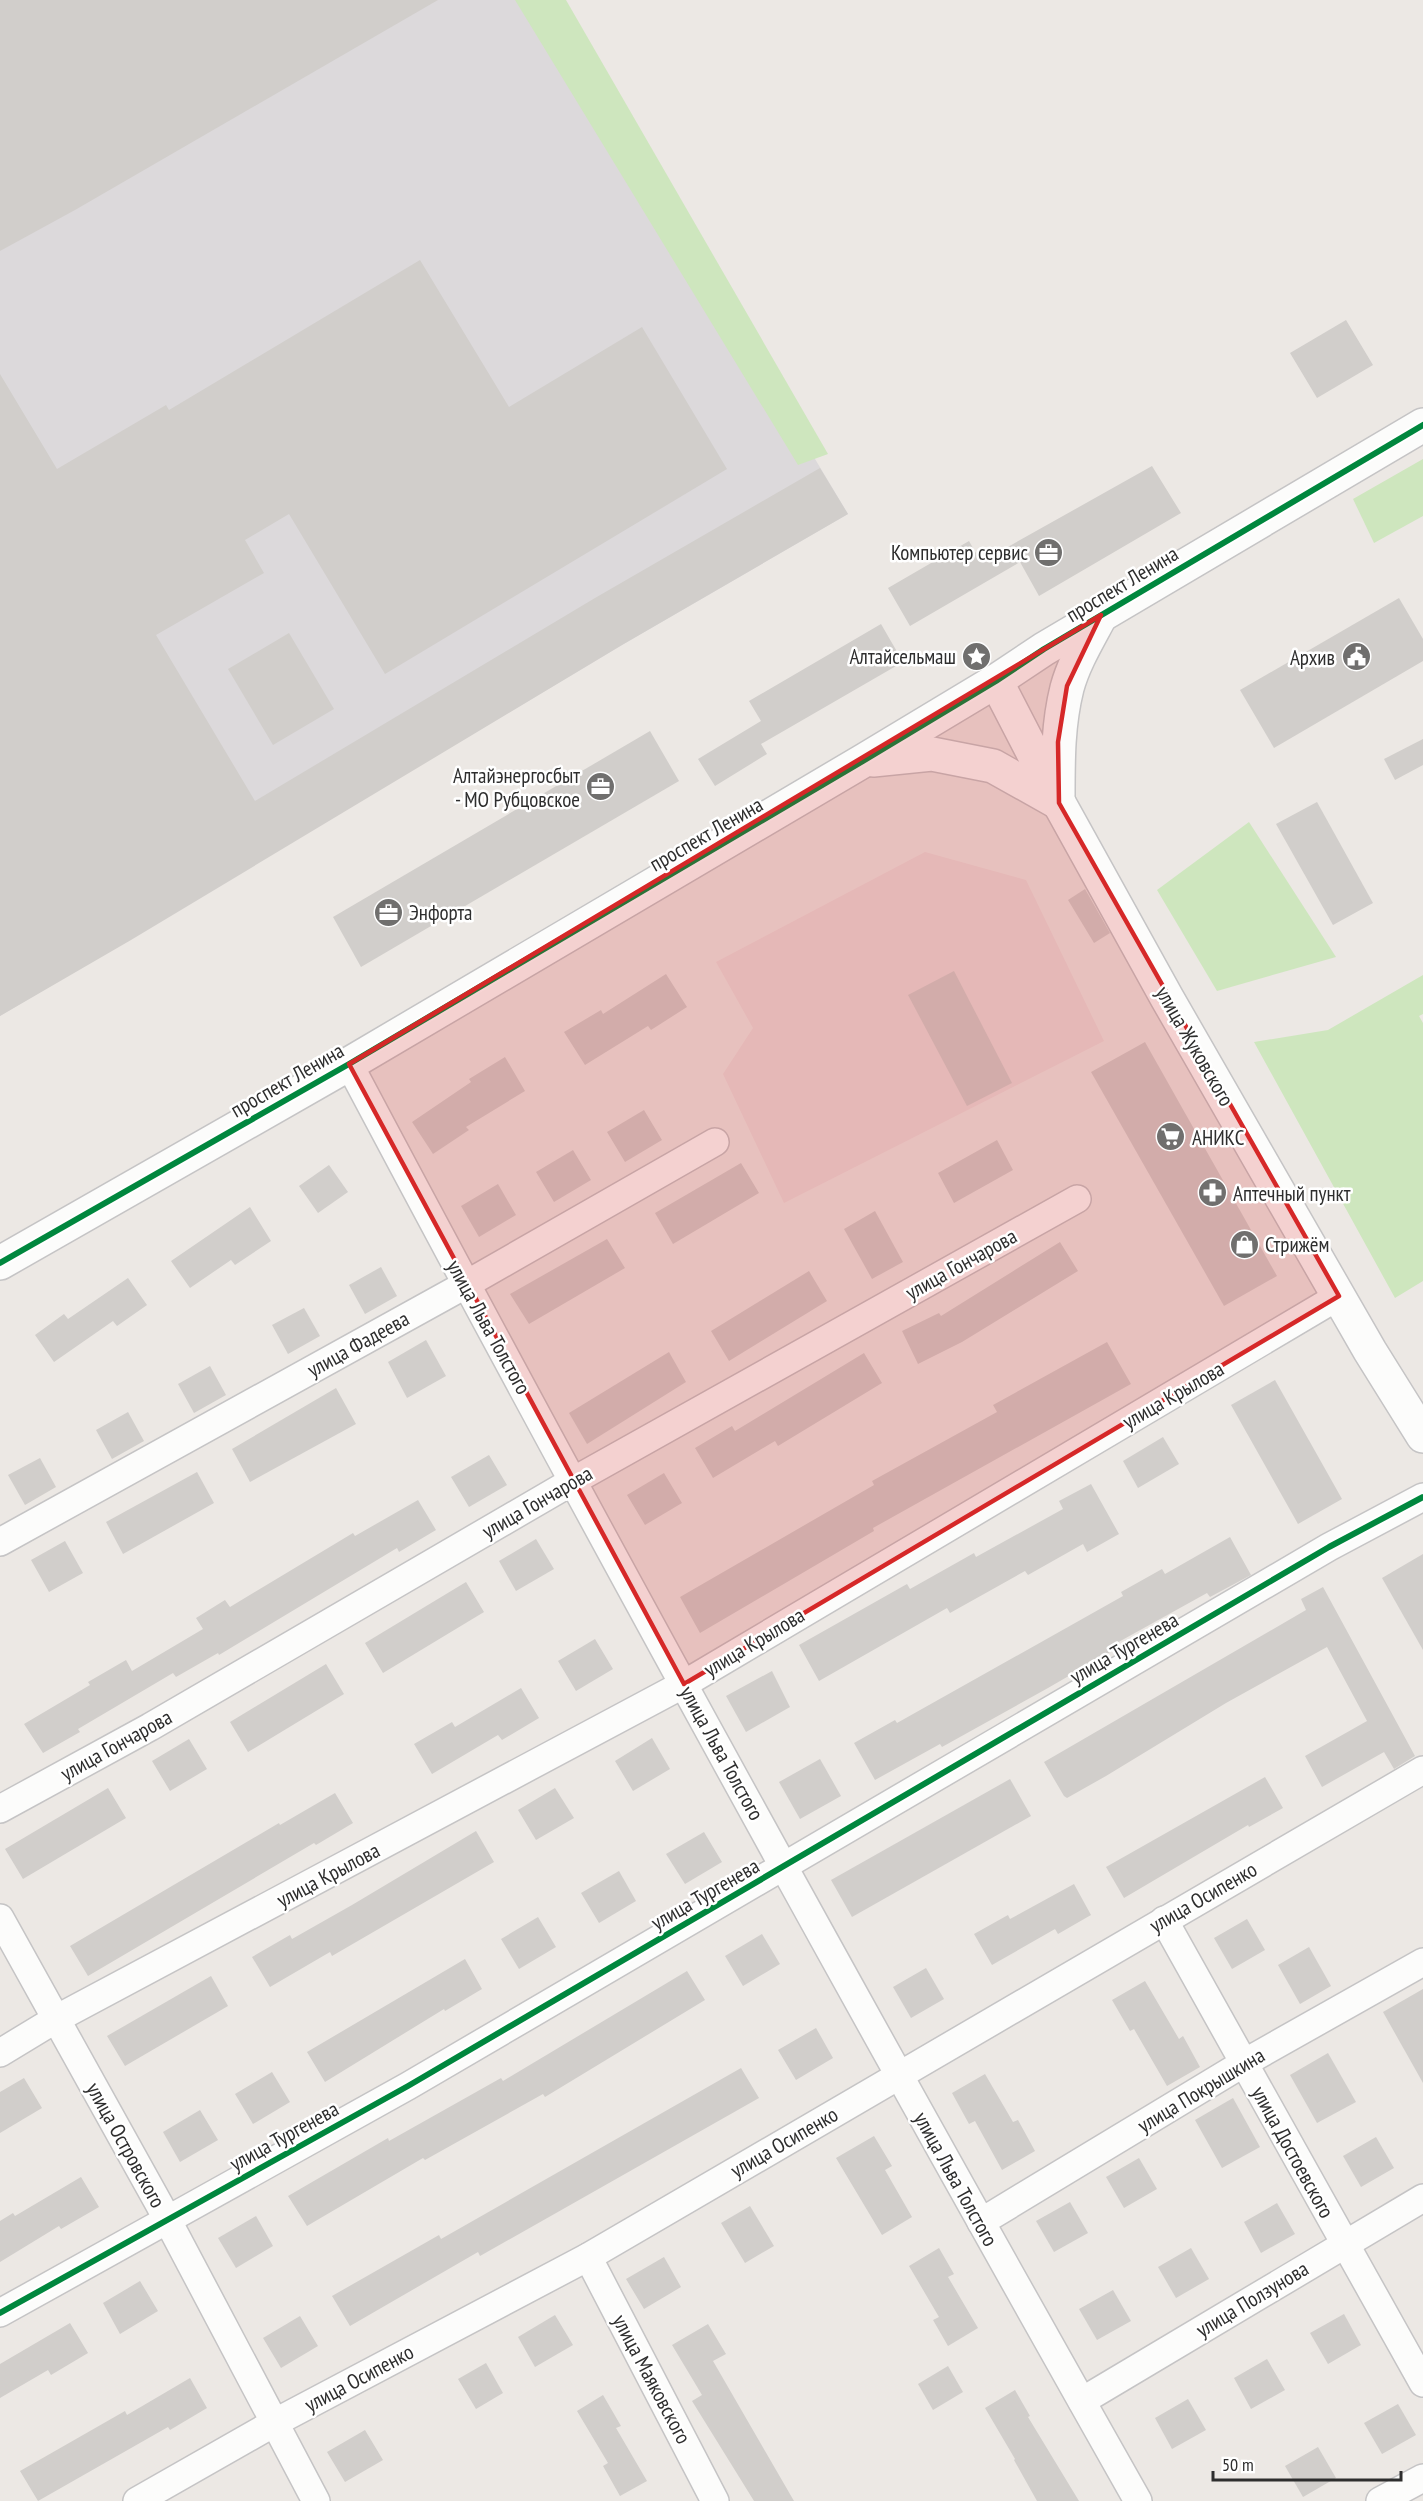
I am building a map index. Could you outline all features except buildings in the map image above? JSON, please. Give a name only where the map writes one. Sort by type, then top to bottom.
[{"type":"street","name":"проспект Ленина","points":[[0,1263],[348,1064],[863,761],[1101,615],[1423,425]]},
{"type":"street","points":[[1059,803],[1058,742],[1067,686],[1101,615]]},
{"type":"street","name":"улица Жуковского","points":[[996,681],[1059,803],[1167,998],[1339,1296],[1423,1436]]},
{"type":"street","points":[[863,761],[932,754],[993,766],[1059,803]]},
{"type":"street","name":"улица Льва Толстого","points":[[348,1064],[465,1284],[898,2075],[1138,2501]]},
{"type":"street","name":"улица Фадеева","points":[[0,1542],[465,1284],[715,1142]]},
{"type":"street","name":"улица Гончарова","points":[[0,1809],[150,1727],[573,1481],[1077,1199]]},
{"type":"street","name":"улица Крылова","points":[[0,2053],[56,2019],[684,1684],[1339,1296]]},
{"type":"street","name":"улица Тургенева","points":[[0,2313],[408,2086],[1329,1547],[1423,1497]]},
{"type":"street","name":"улица Осипенко","points":[[137,2501],[274,2424],[588,2257],[1423,1770]]},
{"type":"street","name":"улица Островского","points":[[0,1918],[167,2219],[316,2501]]},
{"type":"street","name":"улица Достоевского","points":[[1164,1920],[1423,2383]]},
{"type":"street","name":"улица Покрышкина","points":[[981,2222],[1244,2063],[1423,1962]]},
{"type":"street","name":"улица Ползунова","points":[[1082,2401],[1423,2198]]},
{"type":"street","name":"улица Маяковского","points":[[588,2257],[715,2501]]},
{"type":"street","points":[[1380,2501],[1423,2478]]},
{"type":"highlighted area","points":[[1101,615],[1067,686],[1058,742],[1059,803],[1339,1296],[684,1684],[349,1064]]},
{"type":"shaded area","points":[[0,0],[540,0],[848,514],[622,645],[0,1016]]},
{"type":"shaded area","points":[[925,852],[1026,880],[1104,1041],[784,1203],[723,1074],[753,1028],[716,962]]},
{"type":"green space","points":[[515,0],[566,0],[828,454],[798,465]]},
{"type":"green space","points":[[1423,459],[1423,516],[1374,543],[1353,499]]},
{"type":"green space","points":[[1249,822],[1336,957],[1217,991],[1157,890]]},
{"type":"green space","points":[[1423,975],[1423,1014],[1419,1016],[1423,1023],[1423,1281],[1395,1298],[1254,1042],[1328,1030]]},
{"type":"cycle path","points":[[0,1263],[349,1064],[863,761],[996,681],[1044,649],[1423,425]]},
{"type":"cycle path","points":[[0,2313],[408,2086],[1329,1547],[1423,1497]]},
{"type":"place","name":"Компьютер сервис","points":[[1049,552]]},
{"type":"place","name":"Алтайсельмаш","points":[[977,656]]},
{"type":"place","name":"Архив","points":[[1356,657]]},
{"type":"place","name":"Алтайэнергосбыт - МО Рубцовское","points":[[601,787]]},
{"type":"place","name":"Энфорта","points":[[388,912]]},
{"type":"place","name":"АНИКС","points":[[1171,1137]]},
{"type":"place","name":"Аптечный пункт","points":[[1212,1193]]},
{"type":"place","name":"Стрижём","points":[[1244,1244]]}]
